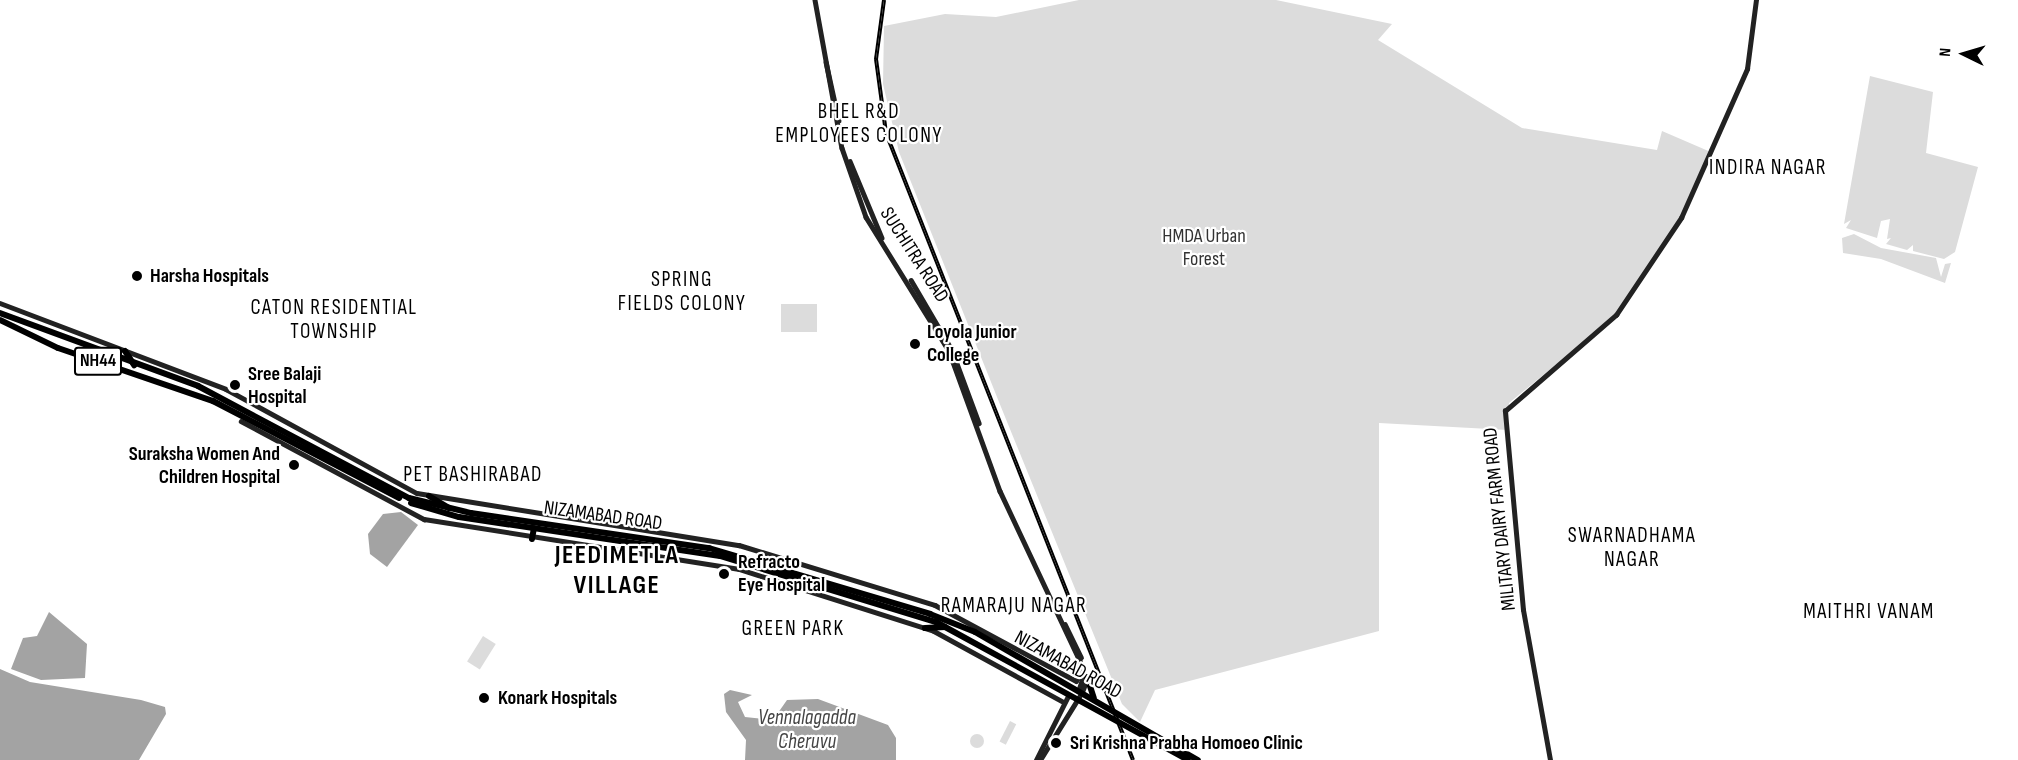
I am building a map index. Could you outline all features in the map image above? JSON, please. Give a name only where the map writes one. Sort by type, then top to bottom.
[{"type":"highway","name":"NIZAMABAD ROAD","points":[[0,314],[134,365],[200,387],[298,446],[317,460],[414,504],[534,528],[708,555],[809,580],[949,627],[1033,668],[1040,675],[1079,694],[1094,698],[1105,708],[1134,720],[1198,760]]},
{"type":"highway","name":"NIZAMABAD ROAD","points":[[0,320],[58,348],[197,394],[298,446],[409,498],[491,519],[709,548],[951,622],[1105,708],[1188,760]]},
{"type":"highway","points":[[125,351],[134,365]]},
{"type":"highway","points":[[197,394],[200,387]]},
{"type":"highway","points":[[254,428],[265,427]]},
{"type":"highway","points":[[429,496],[452,510]]},
{"type":"highway","points":[[532,539],[534,528]]},
{"type":"highway","points":[[670,543],[671,534]]},
{"type":"highway","points":[[707,564],[708,555]]},
{"type":"highway","points":[[883,606],[887,616]]},
{"type":"highway","points":[[925,628],[949,627]]},
{"type":"highway","points":[[1085,674],[1094,698]]},
{"type":"main road","name":"SUCHITRA ROAD","points":[[815,0],[845,145],[881,239],[938,321],[1006,498],[1085,674]]},
{"type":"main road","name":"MILITARY DAIRY FARM ROAD","points":[[1550,760],[1523,610],[1505,411],[1616,315],[1681,218],[1747,69],[1756,0]]},
{"type":"main road","name":"NIZAMABAD ROAD","points":[[0,303],[125,351],[184,370],[279,416],[362,468],[429,496],[739,545],[935,605],[1076,681],[1085,674]]},
{"type":"main road","name":"NIZAMABAD ROAD","points":[[241,421],[298,446]]},
{"type":"main road","name":"NIZAMABAD ROAD","points":[[317,460],[413,515],[532,539],[707,564],[925,628],[1062,701]]},
{"type":"main road","points":[[1038,760],[1079,694],[1085,674]]},
{"type":"main road","points":[[1038,760],[1070,698],[1040,675]]},
{"type":"green space","name":"HMDA Urban Forest","points":[[1079,0],[1276,0],[1392,24],[1378,40],[1522,128],[1657,150],[1662,131],[1713,153],[1682,216],[1613,318],[1509,403],[1508,430],[1379,423],[1379,631],[1155,690],[1140,722],[1122,704],[1001,407],[899,152],[883,84],[884,26],[945,14],[996,17]]},
{"type":"green space","points":[[1870,76],[1933,92],[1926,153],[1978,167],[1955,252],[1944,259],[1913,251],[1913,245],[1907,250],[1886,244],[1891,238],[1887,239],[1890,219],[1881,221],[1877,238],[1846,228],[1851,220],[1844,224]]},
{"type":"green space","points":[[1854,234],[1881,248],[1936,258],[1941,277],[1945,264],[1951,263],[1945,283],[1881,259],[1843,253],[1842,238]]},
{"type":"green space","points":[[781,304],[817,304],[817,332],[781,332]]},
{"type":"green space","points":[[483,636],[496,644],[480,669],[467,661]]},
{"type":"green space","points":[[1010,721],[1016,724],[1006,745],[1000,741]]},
{"type":"green space","points":[[977,734],[982,736],[984,741],[982,746],[977,748],[972,746],[970,741],[972,736]]},
{"type":"water","points":[[401,512],[418,525],[387,567],[370,554],[368,534],[383,514]]},
{"type":"water","points":[[49,612],[87,644],[85,678],[41,680],[11,669],[23,638],[37,636]]},
{"type":"water","points":[[0,669],[30,682],[141,700],[165,707],[166,714],[139,760],[0,760]]},
{"type":"water","name":"Vennalagadda Cheruvu","points":[[730,690],[752,695],[738,702],[745,717],[773,720],[787,700],[818,699],[888,725],[896,738],[896,760],[745,760],[746,740],[726,712],[724,694]]},
{"type":"railway","points":[[884,0],[876,59],[886,133],[1133,760]]},
{"type":"place","name":"Harsha Hospitals","points":[[137,276]]},
{"type":"place","name":"Loyola Junior College","points":[[915,344]]},
{"type":"place","name":"Sree Balaji Hospital","points":[[235,385]]},
{"type":"place","name":"Suraksha Women And Children Hospital","points":[[294,465]]},
{"type":"place","name":"Refracto Eye Hospital","points":[[724,574]]},
{"type":"place","name":"Konark Hospitals","points":[[484,698]]},
{"type":"place","name":"Sri Krishna Prabha Homoeo Clinic","points":[[1056,743]]},
{"type":"district","name":"BHEL R&D EMPLOYEES COLONY","points":[[859,124]]},
{"type":"district","name":"INDIRA NAGAR","points":[[1768,168]]},
{"type":"district","name":"SPRING FIELDS COLONY","points":[[682,292]]},
{"type":"district","name":"CATON RESIDENTIAL TOWNSHIP","points":[[334,320]]},
{"type":"district","name":"PET BASHIRABAD","points":[[473,475]]},
{"type":"district","name":"SWARNADHAMA NAGAR","points":[[1632,548]]},
{"type":"district","name":"JEEDIMETLA VILLAGE","points":[[617,571]]},
{"type":"district","name":"RAMARAJU NAGAR","points":[[1014,606]]},
{"type":"district","name":"MAITHRI VANAM","points":[[1869,612]]},
{"type":"district","name":"GREEN PARK","points":[[793,629]]}]
